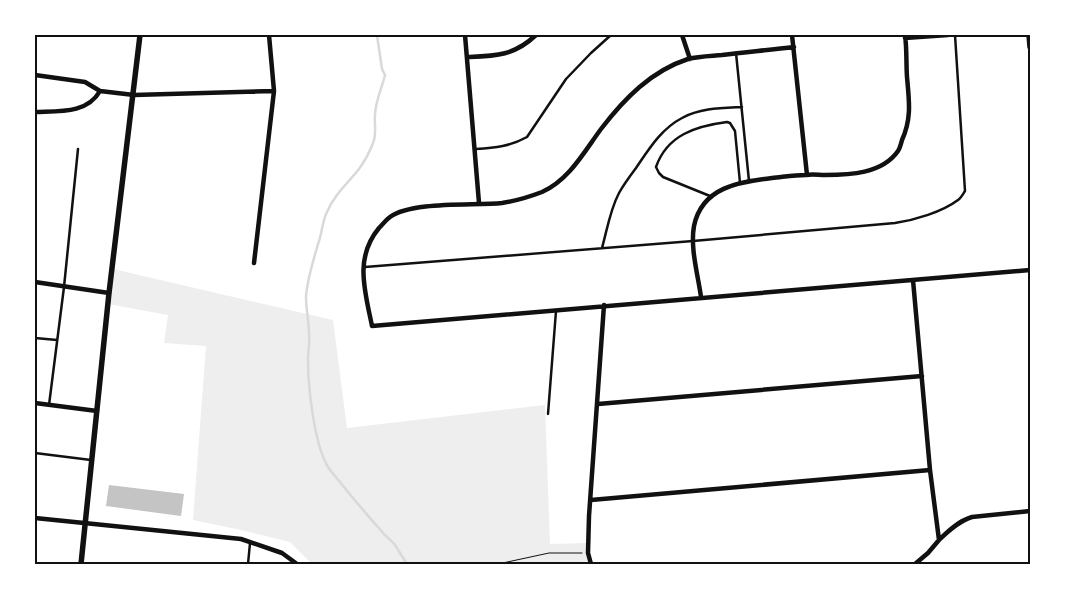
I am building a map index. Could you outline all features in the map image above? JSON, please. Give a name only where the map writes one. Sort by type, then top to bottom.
[{"type":"street","points":[[81,564],[109,293],[140,35]]},
{"type":"street","points":[[254,263],[274,91],[269,35]]},
{"type":"street","points":[[465,35],[479,203]]},
{"type":"street","points":[[467,57],[510,53],[536,35]]},
{"type":"street","points":[[682,35],[690,59]]},
{"type":"street","points":[[792,35],[807,175]]},
{"type":"street","points":[[701,297],[693,241],[698,213],[710,196],[722,188],[749,181],[865,172],[878,167],[890,159],[898,151],[907,129],[910,113],[905,36],[948,35]]},
{"type":"street","points":[[1029,35],[1030,47]]},
{"type":"street","points":[[794,47],[690,59],[666,68],[624,101],[609,118],[574,166],[560,181],[543,192],[501,203],[412,208],[391,217],[368,244],[363,267],[363,282],[372,326],[1030,270]]},
{"type":"street","points":[[35,75],[85,82],[100,91],[134,95],[274,91]]},
{"type":"street","points":[[35,112],[78,109],[95,99],[100,91]]},
{"type":"street","points":[[913,280],[930,470],[939,540]]},
{"type":"street","points":[[35,282],[109,293]]},
{"type":"street","points":[[591,564],[588,553],[604,305]]},
{"type":"street","points":[[598,404],[922,376]]},
{"type":"street","points":[[35,403],[97,411]]},
{"type":"street","points":[[591,500],[930,470]]},
{"type":"street","points":[[915,564],[946,533],[964,519],[1030,511]]},
{"type":"street","points":[[35,518],[241,539],[282,553],[297,564]]},
{"type":"lane","points":[[474,148],[505,146],[518,142],[527,136],[566,80],[611,35]]},
{"type":"lane","points":[[363,267],[896,224],[928,215],[959,199],[965,191],[955,35]]},
{"type":"lane","points":[[736,53],[749,181]]},
{"type":"lane","points":[[602,248],[619,193],[661,133],[683,117],[716,109],[742,108]]},
{"type":"lane","points":[[710,196],[663,177],[656,167],[666,149],[686,132],[700,126],[730,123],[735,131],[740,183]]},
{"type":"lane","points":[[50,404],[78,149]]},
{"type":"lane","points":[[548,414],[556,310]]},
{"type":"lane","points":[[35,338],[57,340]]},
{"type":"lane","points":[[35,453],[92,460]]},
{"type":"lane","points":[[248,564],[251,542]]},
{"type":"path","points":[[498,564],[549,553],[588,553]]},
{"type":"shaded area","points":[[113,269],[333,320],[347,428],[545,405],[550,544],[588,543],[591,564],[312,564],[290,542],[193,520],[206,346],[164,343],[168,315],[108,304]]},
{"type":"building","points":[[109,485],[184,494],[181,516],[106,506]]},
{"type":"waterway","points":[[377,35],[382,69],[385,75],[376,109],[374,140],[359,169],[333,200],[324,220],[307,290],[308,371],[316,430],[323,457],[328,467],[394,544],[407,564]]}]
